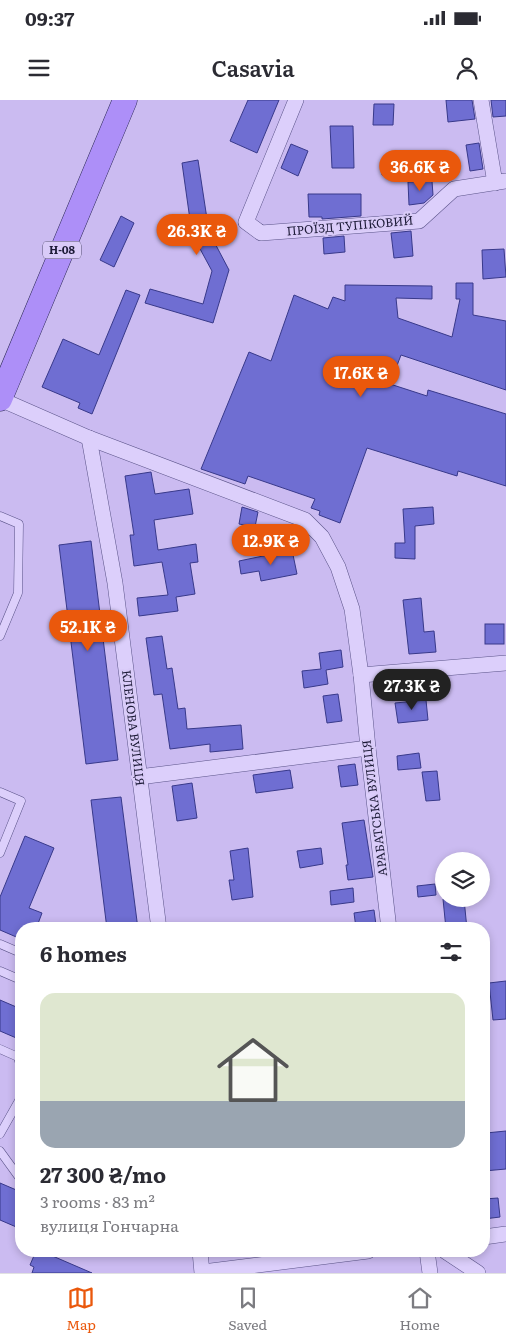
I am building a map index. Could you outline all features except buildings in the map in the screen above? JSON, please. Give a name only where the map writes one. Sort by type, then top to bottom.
[{"type":"main road","name":"Н-08","points":[[0,399],[125,100]]},
{"type":"street","name":"ПРОЇЗД ТУПІКОВИЙ","points":[[296,100],[246,222],[261,233],[419,221],[454,189],[500,182]]},
{"type":"street","points":[[481,100],[500,182]]},
{"type":"street","points":[[0,399],[89,438]]},
{"type":"street","name":"АРАБАТСЬКА ВУЛИЦЯ","points":[[89,438],[306,520],[322,537],[338,567],[352,609],[388,922]]},
{"type":"street","name":"КЛЕНОВА ВУЛИЦЯ","points":[[89,438],[115,583],[157,922]]},
{"type":"street","points":[[361,675],[506,663]]},
{"type":"street","points":[[139,777],[368,748]]},
{"type":"street","points":[[490,1236],[506,1234]]},
{"type":"street","points":[[201,1257],[202,1272],[321,1257]]},
{"type":"street","points":[[428,1257],[430,1273]]},
{"type":"street","points":[[454,1257],[478,1273]]},
{"type":"lane","points":[[0,516],[18,524],[18,593],[0,636]]},
{"type":"lane","points":[[0,792],[21,801],[0,853]]},
{"type":"lane","points":[[0,944],[15,950]]},
{"type":"lane","points":[[0,971],[15,977]]},
{"type":"lane","points":[[0,1049],[15,1056]]},
{"type":"lane","points":[[0,1134],[15,1108]]},
{"type":"lane","points":[[0,1151],[15,1173]]}]
